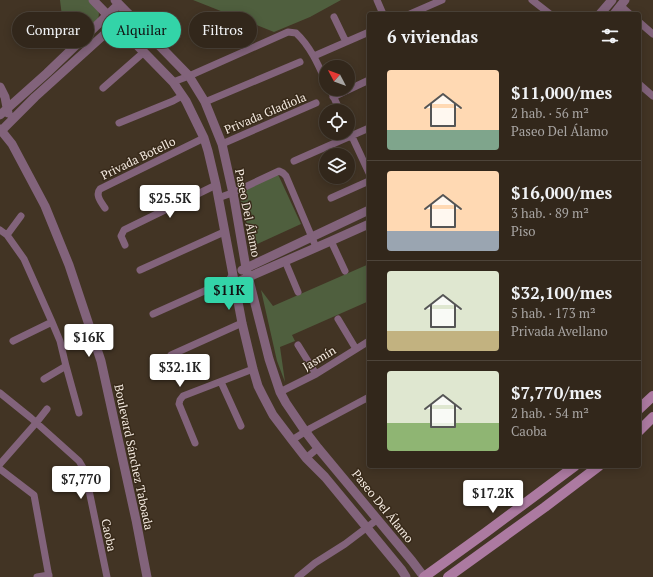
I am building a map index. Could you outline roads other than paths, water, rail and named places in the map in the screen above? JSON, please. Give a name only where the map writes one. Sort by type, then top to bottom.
[{"type":"main road","points":[[641,407],[653,396]]},
{"type":"main road","points":[[641,429],[653,417]]},
{"type":"main road","points":[[424,577],[572,468]]},
{"type":"main road","points":[[448,577],[596,468]]},
{"type":"street","points":[[93,0],[104,12]]},
{"type":"street","points":[[377,0],[382,12]]},
{"type":"street","points":[[413,12],[428,3],[442,0]]},
{"type":"street","points":[[532,0],[547,12]]},
{"type":"street","points":[[601,12],[609,1]]},
{"type":"street","points":[[109,12],[117,2]]},
{"type":"street","name":"Paseo Del Álamo","points":[[117,2],[127,12]]},
{"type":"street","points":[[616,12],[623,3],[629,12]]},
{"type":"street","points":[[334,17],[346,42]]},
{"type":"street","points":[[0,115],[47,73],[102,20]]},
{"type":"street","points":[[641,24],[653,34]]},
{"type":"street","points":[[173,82],[288,32],[296,32],[303,39],[319,67]]},
{"type":"street","points":[[314,56],[367,33]]},
{"type":"street","points":[[12,144],[0,130],[102,37]]},
{"type":"street","points":[[140,48],[173,82],[192,113],[204,138],[216,185],[232,279],[258,386],[273,415],[292,440],[306,458],[325,477],[406,577]]},
{"type":"street","name":"Paseo Del Álamo","points":[[162,48],[189,76],[205,102],[222,144],[248,278],[269,359],[280,392],[286,403],[318,448],[378,519],[424,577]]},
{"type":"street","points":[[103,88],[144,52]]},
{"type":"street","points":[[205,102],[300,62]]},
{"type":"street","points":[[336,104],[333,97],[367,81]]},
{"type":"street","points":[[641,86],[653,96]]},
{"type":"street","points":[[0,87],[8,108],[12,144]]},
{"type":"street","points":[[119,123],[182,96]]},
{"type":"street","name":"Privada Gladiola","points":[[222,144],[316,103]]},
{"type":"street","points":[[355,135],[367,129]]},
{"type":"street","name":"Privada Botello","points":[[105,208],[97,194],[100,189],[204,138]]},
{"type":"street","points":[[294,161],[343,140]]},
{"type":"street","points":[[354,140],[367,169]]},
{"type":"street","name":"Boulevard Sánchez Taboada","points":[[12,144],[45,206],[69,265],[101,361],[147,577]]},
{"type":"street","points":[[218,198],[279,171],[283,173],[286,176],[316,248]]},
{"type":"street","points":[[331,198],[367,183]]},
{"type":"street","points":[[125,245],[121,236],[124,230],[216,185]]},
{"type":"street","points":[[152,314],[232,279],[246,268],[367,211]]},
{"type":"street","points":[[7,235],[21,216]]},
{"type":"street","points":[[232,279],[248,278],[367,225]]},
{"type":"street","points":[[0,230],[7,235],[24,259],[52,322],[60,341],[79,413]]},
{"type":"street","points":[[140,270],[224,232]]},
{"type":"street","points":[[331,241],[345,271]]},
{"type":"street","points":[[285,261],[298,292]]},
{"type":"street","points":[[338,319],[356,349]]},
{"type":"street","points":[[13,341],[52,322]]},
{"type":"street","points":[[171,355],[242,324]]},
{"type":"street","name":"Jasmín","points":[[280,392],[316,374],[367,342]]},
{"type":"street","points":[[298,345],[316,374]]},
{"type":"street","points":[[44,379],[66,366]]},
{"type":"street","points":[[195,443],[179,404],[183,396],[253,369]]},
{"type":"street","points":[[221,382],[241,426]]},
{"type":"street","name":"Caoba","points":[[0,392],[83,466],[107,577]]},
{"type":"street","points":[[292,440],[367,398]]},
{"type":"street","points":[[0,464],[47,409]]},
{"type":"street","points":[[306,458],[318,448]]},
{"type":"street","points":[[0,469],[35,496],[49,576],[37,577]]},
{"type":"street","points":[[298,577],[378,519]]}]
